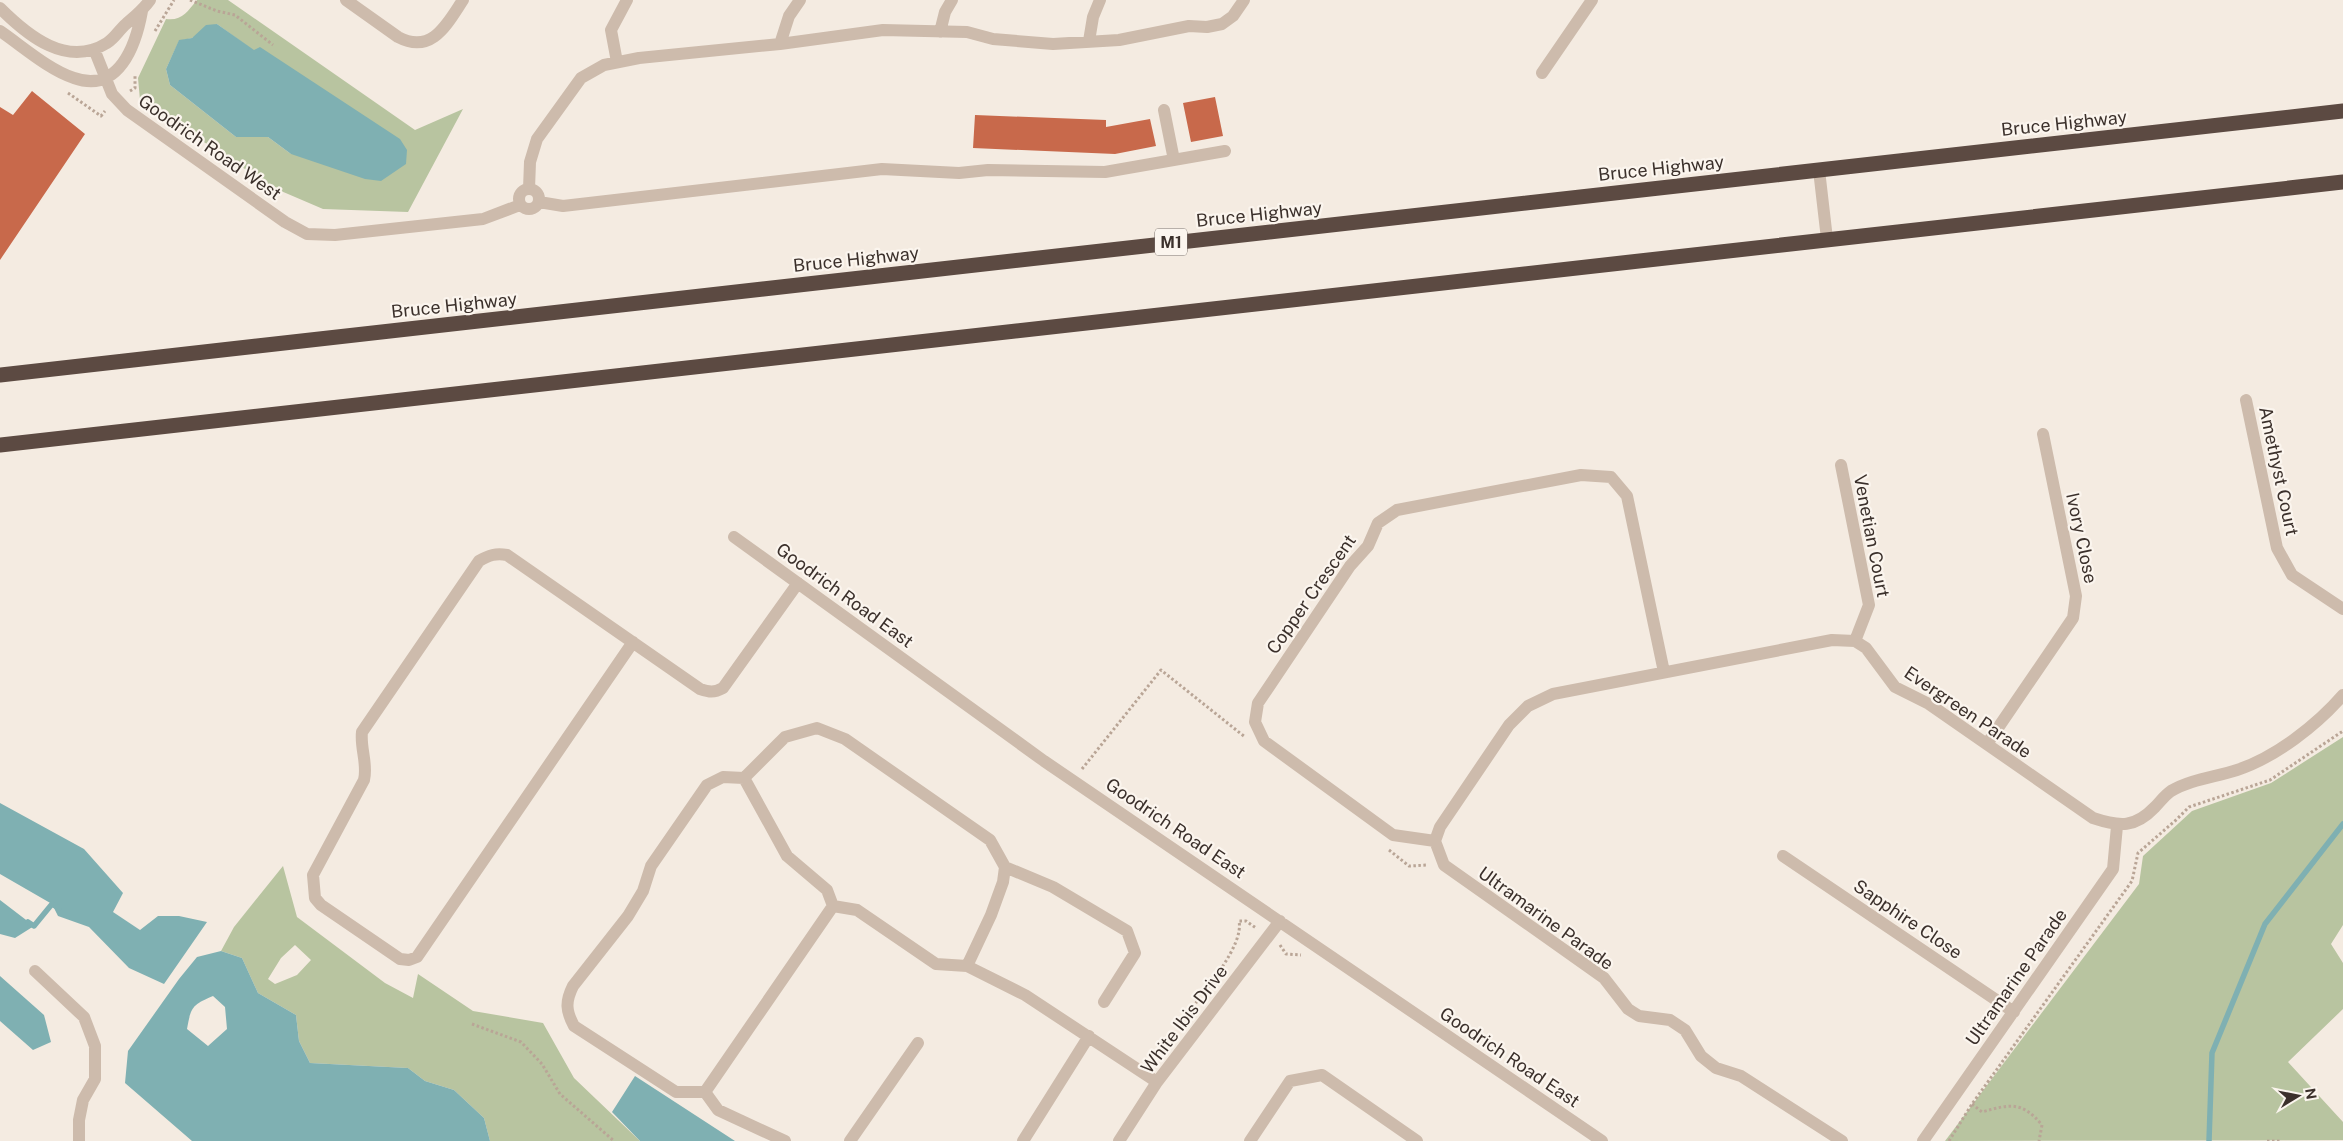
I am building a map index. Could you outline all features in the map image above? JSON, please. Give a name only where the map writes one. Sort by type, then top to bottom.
[{"type":"highway","name":"Bruce Highway","points":[[0,375],[2343,111]]},
{"type":"highway","points":[[0,445],[2343,182]]},
{"type":"street","points":[[0,8],[22,29],[58,50],[73,53],[94,49],[113,38],[124,25],[142,11],[150,0]]},
{"type":"street","points":[[346,0],[407,42],[421,42],[432,40],[441,32],[463,0]]},
{"type":"street","points":[[617,62],[611,30],[627,0]]},
{"type":"street","points":[[780,44],[789,16],[800,0]]},
{"type":"street","points":[[940,32],[945,12],[952,0]]},
{"type":"street","points":[[1089,41],[1092,17],[1100,0]]},
{"type":"street","points":[[529,189],[530,162],[538,139],[581,78],[596,68],[617,62],[780,44],[883,30],[967,32],[986,38],[1009,39],[1026,43],[1059,44],[1119,40],[1189,26],[1207,27],[1222,24],[1233,16],[1244,0]]},
{"type":"street","points":[[1542,73],[1592,0]]},
{"type":"street","points":[[0,31],[68,76],[83,80],[105,77],[116,72],[124,62],[138,36],[142,11]]},
{"type":"street","name":"Goodrich Road West","points":[[94,49],[112,94],[127,110],[285,222],[308,234],[335,235],[483,219],[520,205]]},
{"type":"street","points":[[1164,110],[1174,160]]},
{"type":"street","points":[[539,202],[551,206],[571,205],[882,169],[960,173],[988,170],[1086,173],[1128,170],[1225,152]]},
{"type":"street","points":[[1819,170],[1827,239]]},
{"type":"street","points":[[529,189],[537,193],[539,202],[532,209],[525,209],[520,205],[519,195],[523,190],[529,189]]},
{"type":"street","name":"Amethyst Court","points":[[2246,400],[2277,548],[2292,575],[2343,609]]},
{"type":"street","name":"Ivory Close","points":[[1987,744],[2073,618],[2076,596],[2043,434]]},
{"type":"street","name":"Venetian Court","points":[[1840,465],[1870,605],[1855,640]]},
{"type":"street","name":"Copper Crescent","points":[[1435,841],[1393,835],[1264,741],[1255,722],[1258,703],[1350,566],[1368,546],[1378,523],[1397,510],[1581,475],[1611,477],[1627,496],[1664,672]]},
{"type":"street","name":"Goodrich Road East","points":[[734,537],[1044,760],[1602,1141]]},
{"type":"street","points":[[633,642],[417,957],[409,960],[400,959],[321,905],[315,898],[314,875],[364,780],[366,772],[361,742],[362,732],[479,561],[499,553],[507,555],[633,642],[700,689],[716,692],[723,688],[798,583]]},
{"type":"street","points":[[1444,865],[1435,841],[1440,827],[1508,725],[1528,706],[1553,694],[1832,640],[1855,640]]},
{"type":"street","name":"Evergreen Parade","points":[[1855,640],[1866,648],[1895,687],[1929,704],[2093,818],[2117,826]]},
{"type":"street","points":[[2117,826],[2143,819],[2171,791],[2193,781],[2239,769],[2286,745],[2330,711],[2343,695]]},
{"type":"street","points":[[705,1092],[676,1092],[574,1026],[568,1014],[566,1000],[573,986],[628,916],[643,891],[651,866],[707,785],[723,777],[744,778],[785,737],[817,728],[845,739],[990,840],[1005,867],[1003,882],[991,915],[967,966]]},
{"type":"street","points":[[744,778],[787,856],[827,890],[833,906]]},
{"type":"street","name":"Ultramarine Parade","points":[[1923,1141],[2113,868],[2117,826]]},
{"type":"street","name":"Sapphire Close","points":[[1783,856],[2014,1012]]},
{"type":"street","name":"Ultramarine Parade","points":[[1444,865],[1604,978],[1628,1010],[1639,1016],[1670,1020],[1685,1030],[1701,1056],[1716,1068],[1741,1076],[1842,1141]]},
{"type":"street","points":[[1005,867],[1053,887],[1127,931],[1136,953],[1104,1002]]},
{"type":"street","points":[[833,906],[857,910],[936,964],[967,966],[1025,995],[1157,1082]]},
{"type":"street","points":[[705,1092],[833,906]]},
{"type":"street","name":"White Ibis Drive","points":[[1119,1141],[1157,1082],[1280,920]]},
{"type":"street","points":[[35,971],[84,1017],[95,1046],[95,1079],[83,1100],[79,1120],[79,1141]]},
{"type":"street","points":[[1023,1141],[1089,1036]]},
{"type":"street","points":[[850,1141],[918,1043]]},
{"type":"street","points":[[1250,1141],[1290,1081],[1322,1075],[1411,1139]]},
{"type":"street","points":[[705,1092],[718,1110],[785,1141]]},
{"type":"path","points":[[150,39],[174,0]]},
{"type":"path","points":[[190,0],[217,11],[235,15],[273,45]]},
{"type":"path","points":[[1074,779],[1161,670],[1253,743]]},
{"type":"path","points":[[1949,1141],[1972,1104],[2132,881],[2138,853],[2189,807],[2270,780],[2343,731]]},
{"type":"path","points":[[1386,847],[1409,866],[1444,865]]},
{"type":"path","points":[[1191,1010],[1235,945],[1241,929],[1240,921],[1246,921],[1282,947],[1286,954],[1304,956]]},
{"type":"path","points":[[472,1024],[521,1042],[542,1064],[560,1094],[614,1141]]},
{"type":"path","points":[[1972,1104],[1982,1112],[2008,1104],[2019,1106],[2033,1114],[2042,1125],[2039,1141]]},
{"type":"path","points":[[2267,1141],[2281,1141]]},
{"type":"green space","points":[[197,0],[228,0],[415,130],[463,109],[408,212],[323,209],[274,188],[140,100],[138,78],[166,19],[180,17]],"holes":[[[217,24],[254,51],[291,154],[268,137],[236,137],[170,85],[166,69],[179,41],[192,38]]]},
{"type":"green space","points":[[2343,737],[2343,925],[2331,944],[2343,963],[2343,1009],[2288,1062],[2343,1122],[2343,1140],[1945,1141],[2139,884],[2143,856],[2192,811],[2271,783]]},
{"type":"green space","points":[[283,866],[297,917],[385,983],[413,998],[418,974],[473,1011],[543,1023],[574,1078],[640,1141],[490,1141],[484,1118],[454,1090],[425,1081],[408,1068],[310,1063],[299,1041],[296,1015],[258,993],[242,958],[221,951],[234,927]],"holes":[[[295,945],[311,960],[297,975],[275,984],[268,979],[281,958]]]},
{"type":"water","points":[[217,24],[254,50],[260,47],[400,139],[407,150],[406,164],[381,181],[365,179],[291,154],[268,137],[236,137],[170,85],[166,69],[179,40],[192,38],[206,25]]},
{"type":"water","points":[[0,803],[84,849],[123,893],[113,912],[140,930],[158,916],[179,916],[207,922],[164,984],[129,968],[89,927],[58,916],[52,904],[0,874]]},
{"type":"water","points":[[0,900],[34,926],[15,938],[0,934]]},
{"type":"water","points":[[221,951],[242,958],[258,993],[296,1015],[299,1041],[310,1063],[408,1068],[425,1081],[454,1090],[484,1118],[490,1141],[192,1141],[125,1083],[128,1051],[197,957]],"holes":[[[213,996],[225,1007],[227,1029],[208,1046],[187,1029],[191,1011],[201,1002]]]},
{"type":"water","points":[[0,976],[44,1015],[51,1042],[33,1050],[0,1021]]},
{"type":"water","points":[[635,1076],[735,1141],[640,1141],[612,1112]]},
{"type":"building","points":[[32,91],[85,134],[0,260],[0,107],[13,115]]},
{"type":"building","points":[[1215,97],[1223,136],[1191,142],[1183,103]]},
{"type":"building","points":[[975,115],[1106,120],[1106,127],[1150,119],[1156,146],[1115,154],[973,148]]},
{"type":"waterway","points":[[2209,1141],[2212,1053],[2265,924],[2343,824]]},
{"type":"waterway","points":[[28,922],[34,926],[52,904],[59,908]]}]
